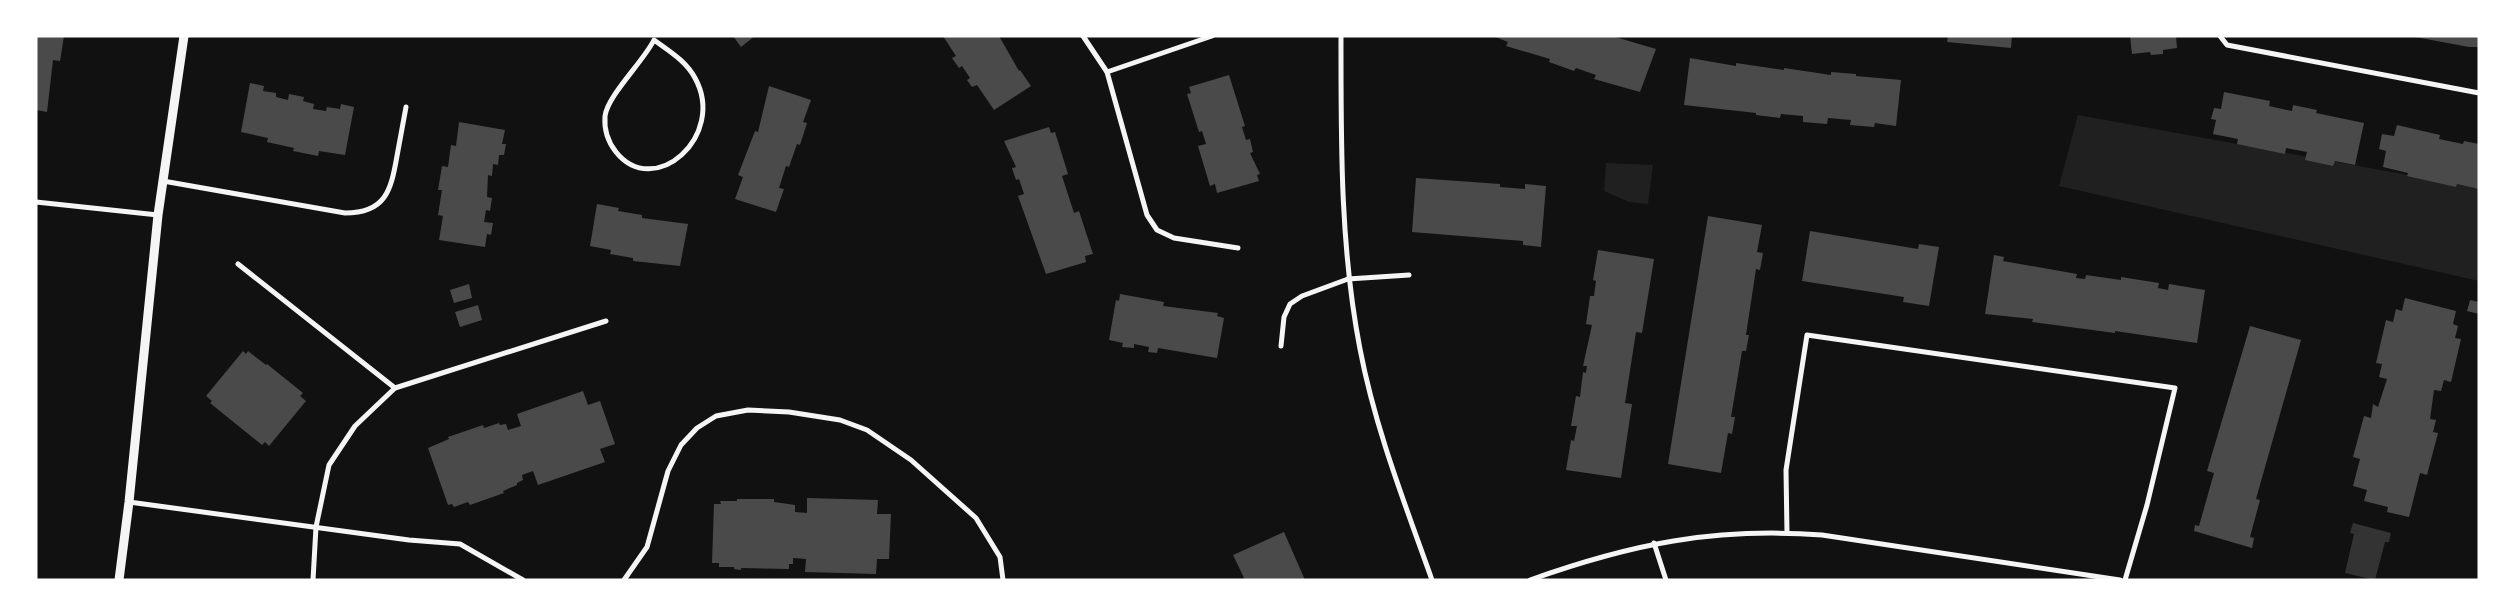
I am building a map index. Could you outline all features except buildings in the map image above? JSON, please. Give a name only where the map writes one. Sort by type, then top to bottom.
[{"type":"street","points":[[119,580],[129,502],[158,215],[184,36]]},
{"type":"street","points":[[1083,36],[1107,72],[1147,215],[1157,230],[1174,238],[1238,248]]},
{"type":"street","points":[[1107,72],[1212,36]]},
{"type":"street","points":[[1341,36],[1342,164],[1348,279],[1360,350],[1376,415],[1432,580]]},
{"type":"street","points":[[2220,36],[2227,45],[2479,93]]},
{"type":"street","points":[[652,38],[687,66],[701,92],[704,108],[702,124],[696,139],[686,152],[658,167],[644,167],[627,162],[612,146],[606,135],[605,116],[611,100],[646,55],[652,38]]},
{"type":"street","points":[[163,182],[345,213],[358,213],[373,208],[384,199],[392,185],[406,106]]},
{"type":"street","points":[[36,202],[158,215]]},
{"type":"street","points":[[238,264],[395,388]]},
{"type":"street","points":[[1281,346],[1284,317],[1290,304],[1302,296],[1348,279],[1409,275]]},
{"type":"street","points":[[313,580],[316,527],[328,465],[355,426],[395,388],[606,321]]},
{"type":"street","points":[[1787,533],[1786,470],[1807,335],[2175,388],[2147,505],[2125,580]]},
{"type":"street","points":[[624,580],[647,547],[668,471],[681,445],[697,428],[716,416],[748,410],[789,412],[840,420],[867,430],[911,460],[976,518],[1000,558],[1004,580]]},
{"type":"street","points":[[129,502],[409,540],[460,544],[523,580]]},
{"type":"street","points":[[1530,580],[1589,559],[1654,543],[1698,536],[1787,533],[1836,538],[2120,580]]},
{"type":"street","points":[[1654,543],[1666,580]]},
{"type":"shaded area","points":[[2078,115],[2479,188],[2479,281],[2059,186]]},
{"type":"shaded area","points":[[1606,163],[1653,165],[1648,204],[1629,202],[1604,191]]},
{"type":"shaded area","points":[[2353,523],[2391,533],[2389,542],[2385,542],[2375,580],[2345,573],[2354,534],[2350,533]]}]
